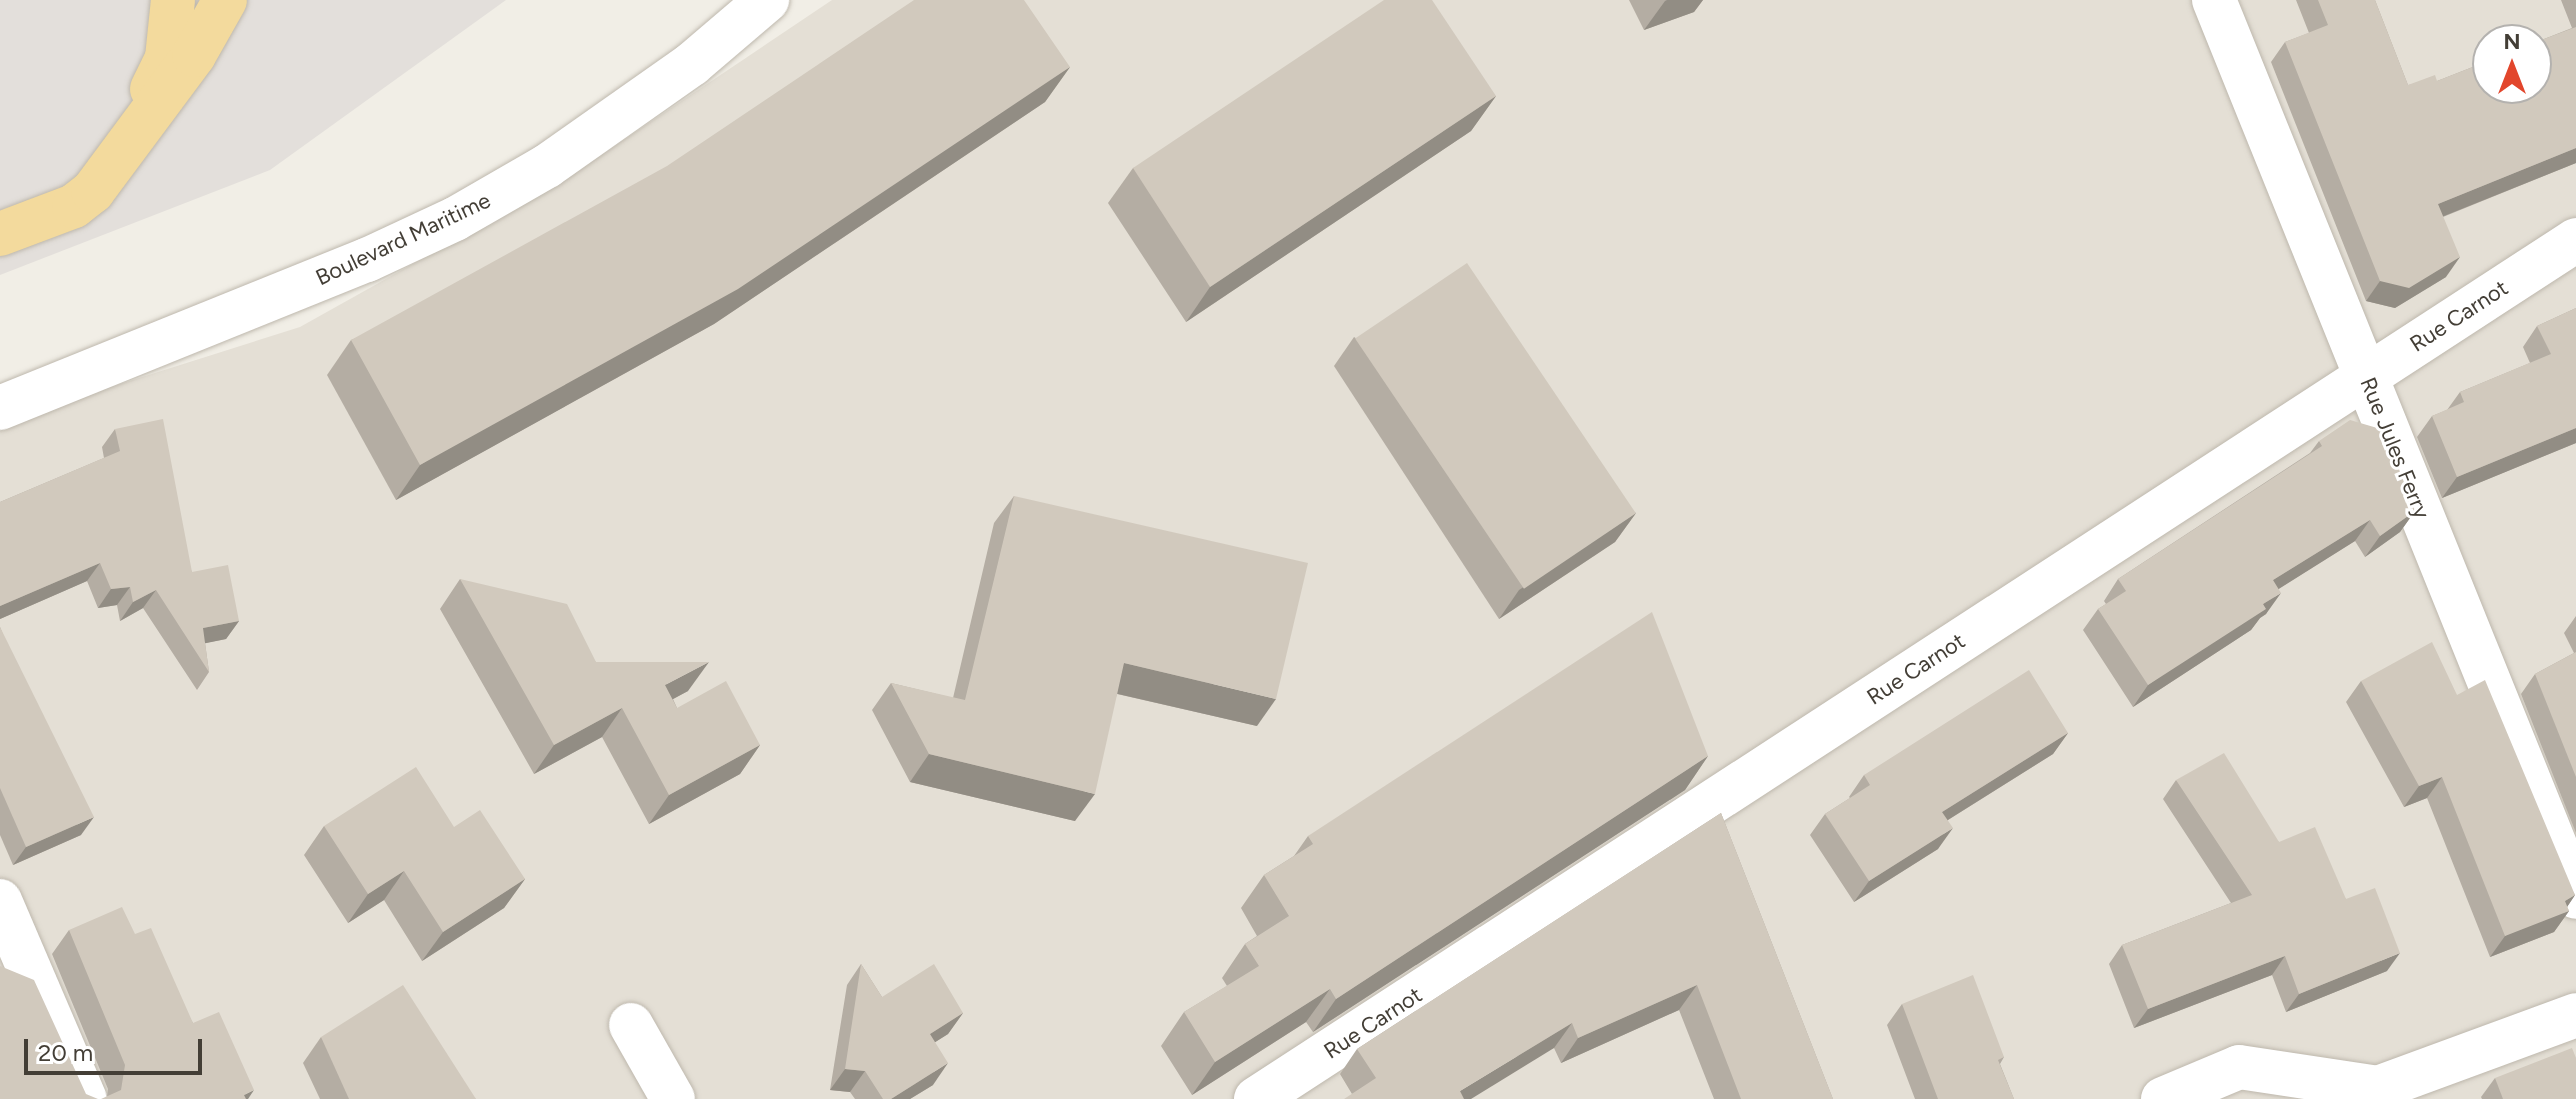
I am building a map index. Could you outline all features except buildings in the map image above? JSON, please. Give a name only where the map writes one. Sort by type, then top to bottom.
[{"type":"main road","points":[[128,139],[167,58],[173,0]]},
{"type":"main road","points":[[0,234],[74,206],[93,191],[128,139],[194,55],[225,0]]},
{"type":"street","name":"Boulevard Maritime","points":[[0,408],[367,260],[455,219],[547,166],[656,90],[767,0]]},
{"type":"street","name":"Rue Jules Ferry","points":[[2214,0],[2576,897]]},
{"type":"street","name":"Rue Carnot","points":[[1259,1098],[2576,240]]},
{"type":"street","points":[[0,901],[85,1099]]},
{"type":"street","points":[[2163,1099],[2239,1067],[2378,1088],[2576,1015]]},
{"type":"street","points":[[631,1025],[673,1099]]},
{"type":"shaded area","points":[[0,0],[506,0],[270,170],[0,275]]},
{"type":"shaded area","points":[[832,0],[2576,0],[2576,1099],[0,1099],[0,422],[300,327],[570,176]]}]
